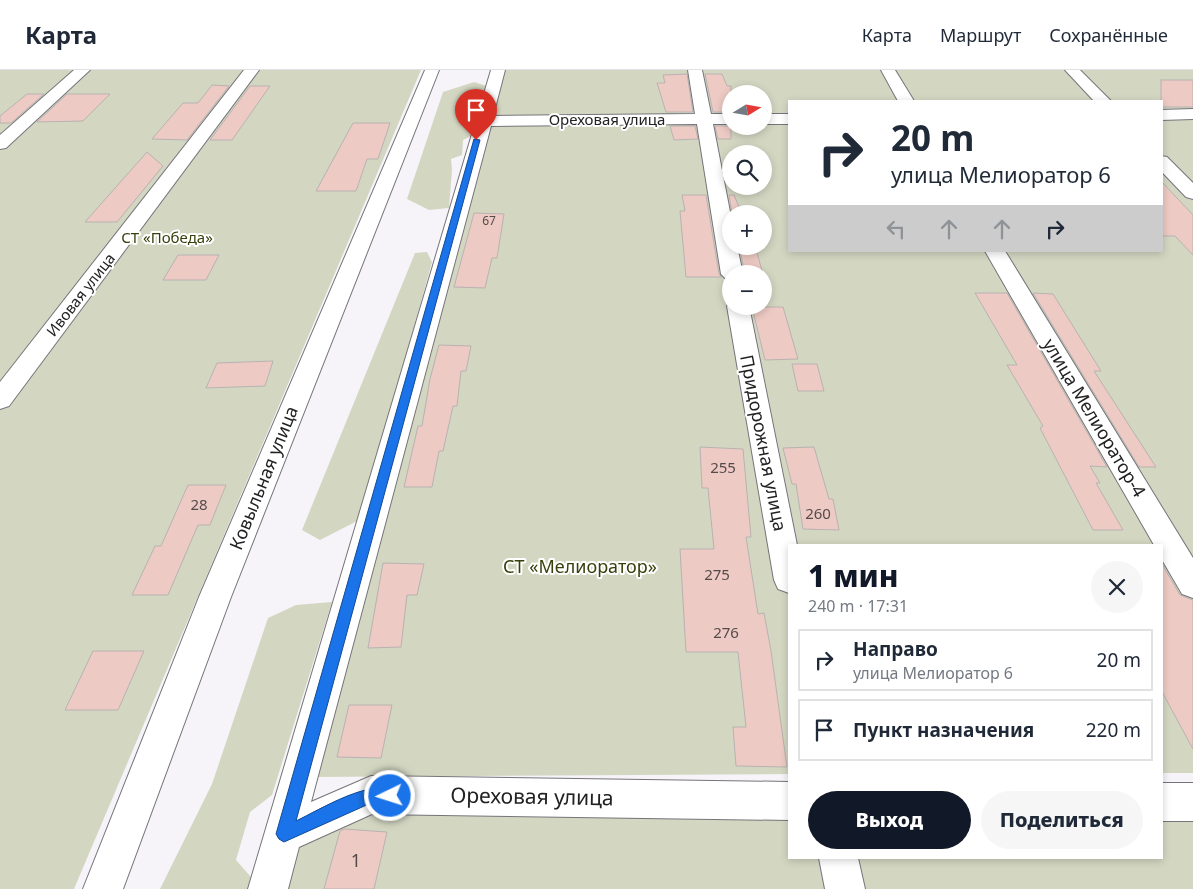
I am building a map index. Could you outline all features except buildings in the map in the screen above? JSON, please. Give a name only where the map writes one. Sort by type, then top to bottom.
[{"type":"street","points":[[0,144],[83,70]]},
{"type":"street","name":"Ивовая улица","points":[[0,400],[252,70]]},
{"type":"street","name":"Ковыльная улица","points":[[103,889],[215,597],[432,70]]},
{"type":"street","points":[[268,889],[482,121],[498,70]]},
{"type":"street","points":[[695,70],[730,265]]},
{"type":"street","points":[[888,70],[905,100]]},
{"type":"street","points":[[1072,70],[1102,100]]},
{"type":"street","points":[[1163,115],[1193,114]]},
{"type":"street","points":[[772,119],[788,118]]},
{"type":"street","name":"Ореховая улица","points":[[482,121],[722,119]]},
{"type":"street","points":[[1163,163],[1193,193]]},
{"type":"street","name":"улица Мелиоратор-4","points":[[996,252],[1193,585]]},
{"type":"street","name":"Придорожная улица","points":[[740,315],[788,575]]},
{"type":"street","name":"Ореховая улица","points":[[284,834],[370,795],[788,801]]},
{"type":"street","points":[[1163,802],[1193,802]]},
{"type":"street","points":[[839,859],[845,889]]},
{"type":"green space","name":"СТ «Победа»","points":[[0,70],[421,70],[74,889],[0,889]]},
{"type":"green space","name":"СТ «Мелиоратор»","points":[[501,70],[1193,70],[1193,773],[1163,773],[1163,544],[788,544],[788,774],[316,777]]},
{"type":"green space","points":[[474,82],[487,86],[471,136],[463,140],[462,155],[451,159],[449,208],[429,210],[407,199],[443,92]]},
{"type":"green space","points":[[427,252],[432,262],[361,519],[320,540],[302,530],[415,253]]},
{"type":"green space","points":[[332,602],[272,795],[250,812],[236,860],[258,885],[257,889],[160,889],[212,784],[268,618],[296,605]]},
{"type":"green space","points":[[306,812],[788,816],[788,859],[1163,859],[1163,819],[1193,819],[1193,889],[286,889]]},
{"type":"route","points":[[390,796],[370,795],[284,834],[476,140]]}]
